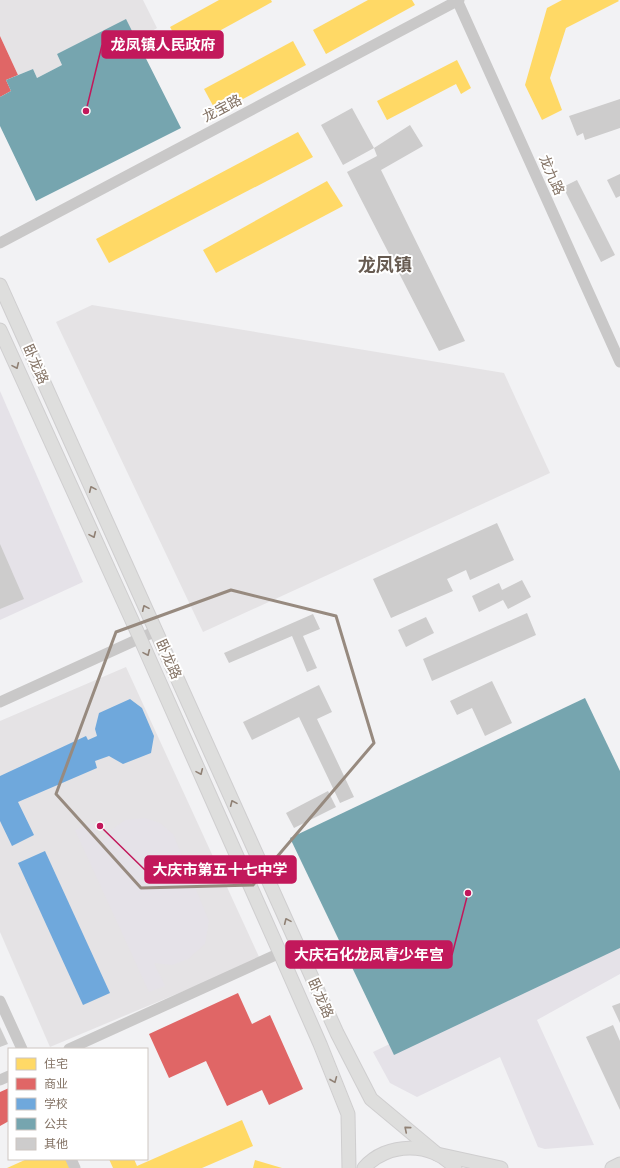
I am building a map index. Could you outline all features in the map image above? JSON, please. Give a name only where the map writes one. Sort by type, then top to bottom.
[{"type":"main road","name":"卧龙路","points":[[0,285],[337,1033],[371,1099],[455,1168]]},
{"type":"main road","name":"卧龙路","points":[[0,330],[140,638],[320,1044],[348,1114],[349,1168]]},
{"type":"main road","points":[[364,1168],[368,1163],[384,1153],[401,1148],[420,1148],[438,1154],[501,1168]]},
{"type":"main road","points":[[612,1168],[620,1164]]},
{"type":"street","name":"龙宝路","points":[[0,243],[458,0]]},
{"type":"street","name":"龙九路","points":[[458,0],[620,362]]},
{"type":"street","points":[[0,702],[156,631]]},
{"type":"street","points":[[71,1048],[280,953]]},
{"type":"street","points":[[0,1001],[22,1048]]},
{"type":"highlighted area","points":[[231,590],[336,616],[374,743],[253,885],[141,888],[56,794],[116,632]]},
{"type":"shaded area","points":[[0,0],[143,0],[157,28],[137,40],[126,20],[57,54],[62,65],[37,78],[33,69],[18,75],[0,36]]},
{"type":"shaded area","points":[[92,305],[504,373],[550,473],[203,632],[56,322]]},
{"type":"shaded area","points":[[0,391],[83,582],[0,620]]},
{"type":"shaded area","points":[[126,667],[260,959],[50,1047],[0,932],[0,721]]},
{"type":"shaded area","points":[[145,818],[160,823],[173,834],[209,921],[205,944],[188,959],[172,965],[154,963],[165,986],[149,992],[75,830],[92,822],[101,844],[110,831],[125,820]]},
{"type":"shaded area","points":[[615,935],[620,945],[620,974],[537,1020],[594,1145],[545,1149],[538,1147],[500,1057],[417,1097],[390,1083],[373,1052]]},
{"type":"building: 住宅","points":[[219,0],[271,0],[272,2],[183,51],[170,27]]},
{"type":"building: 住宅","points":[[368,0],[412,0],[415,5],[326,54],[313,30]]},
{"type":"building: 住宅","points":[[562,0],[619,1],[566,28],[550,78],[562,110],[542,120],[525,85],[547,8]]},
{"type":"building: 住宅","points":[[293,41],[306,65],[217,113],[204,89]]},
{"type":"building: 住宅","points":[[457,60],[471,88],[461,94],[456,84],[387,120],[377,101]]},
{"type":"building: 住宅","points":[[298,132],[313,157],[109,263],[96,239]]},
{"type":"building: 住宅","points":[[327,181],[343,206],[216,273],[203,250]]},
{"type":"building: 住宅","points":[[242,1120],[253,1146],[202,1168],[113,1168],[109,1160],[134,1160],[137,1166]]},
{"type":"building: 住宅","points":[[25,1160],[66,1160],[70,1168],[7,1168]]},
{"type":"building: 住宅","points":[[255,1160],[282,1168],[253,1168]]},
{"type":"building: 商业","points":[[0,36],[18,75],[6,80],[11,91],[0,97]]},
{"type":"building: 商业","points":[[238,993],[252,1024],[270,1015],[303,1089],[269,1105],[262,1090],[227,1106],[206,1061],[169,1078],[149,1034]]},
{"type":"building: 商业","points":[[8,1088],[8,1122],[0,1126],[0,1092]]},
{"type":"building: 学校","points":[[130,699],[142,708],[154,736],[151,753],[123,764],[109,756],[95,761],[97,768],[18,802],[34,835],[12,846],[0,821],[0,776],[86,736],[88,740],[97,736],[95,729],[99,713]]},
{"type":"building: 学校","points":[[45,851],[110,993],[83,1005],[18,863]]},
{"type":"building: 公共","points":[[126,19],[181,128],[36,201],[0,126],[0,97],[11,91],[6,80],[33,69],[37,78],[62,65],[57,54]]},
{"type":"building: 公共","points":[[585,698],[620,771],[620,948],[394,1055],[290,838]]},
{"type":"building: 其他","points":[[620,99],[620,128],[585,140],[583,133],[577,136],[569,116]]},
{"type":"building: 其他","points":[[352,108],[374,148],[343,165],[321,125]]},
{"type":"building: 其他","points":[[410,125],[423,146],[381,170],[465,341],[439,351],[347,172],[377,156],[374,148]]},
{"type":"building: 其他","points":[[620,174],[620,196],[616,198],[607,180]]},
{"type":"building: 其他","points":[[577,180],[615,255],[601,262],[563,187]]},
{"type":"building: 其他","points":[[497,523],[514,560],[470,580],[466,570],[447,579],[453,591],[391,618],[373,579]]},
{"type":"building: 其他","points":[[0,544],[24,599],[0,609]]},
{"type":"building: 其他","points":[[522,580],[531,597],[508,609],[503,600],[479,612],[472,596],[499,583],[502,590]]},
{"type":"building: 其他","points":[[527,613],[536,635],[432,681],[423,659]]},
{"type":"building: 其他","points":[[313,614],[320,629],[303,636],[317,668],[307,672],[292,636],[229,663],[224,653]]},
{"type":"building: 其他","points":[[426,617],[434,633],[406,647],[398,630]]},
{"type":"building: 其他","points":[[492,681],[512,723],[485,736],[472,708],[457,715],[450,701]]},
{"type":"building: 其他","points":[[319,685],[332,712],[317,719],[354,797],[340,803],[299,717],[252,740],[243,722]]},
{"type":"building: 其他","points":[[328,791],[336,807],[294,828],[286,813]]},
{"type":"building: 其他","points":[[620,1003],[620,1023],[612,1006]]},
{"type":"building: 其他","points":[[613,1025],[620,1041],[620,1110],[586,1037]]},
{"type":"building: 其他","points":[[0,1027],[8,1044],[0,1047]]},
{"type":"place","name":"龙凤镇人民政府","points":[[86,111]]},
{"type":"place","name":"大庆市第五十七中学","points":[[100,826]]},
{"type":"place","name":"大庆石化龙凤青少年宫","points":[[468,893]]},
{"type":"district","name":"龙凤镇","points":[[385,265]]}]
